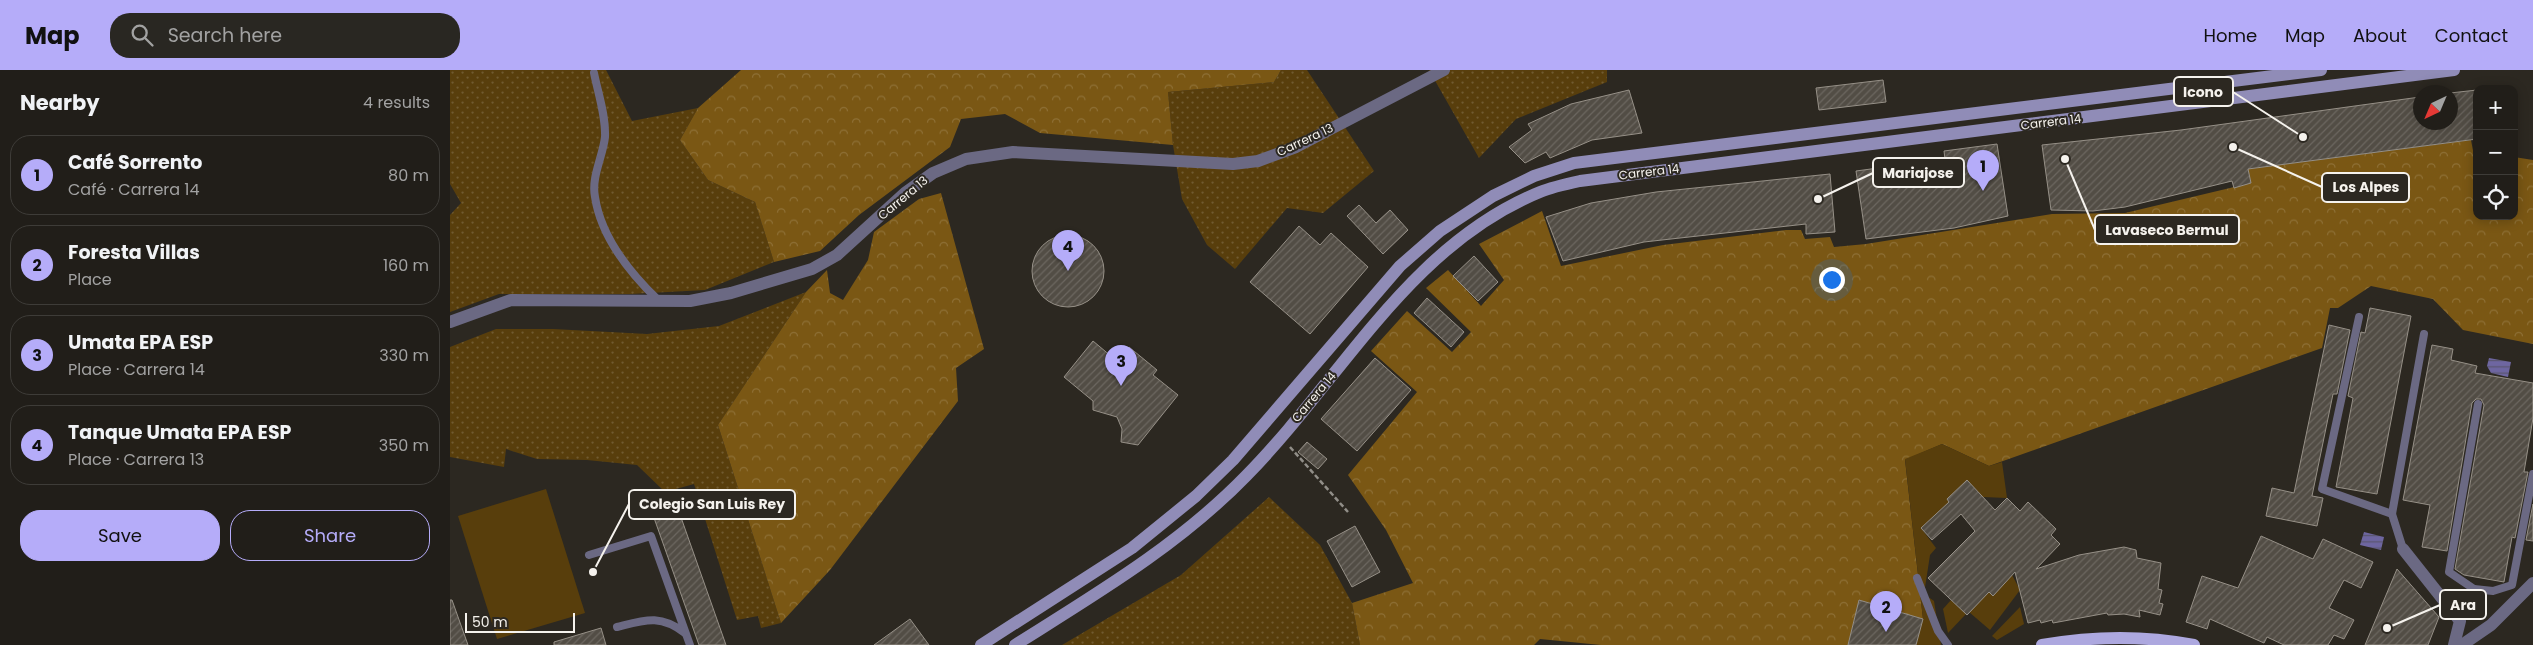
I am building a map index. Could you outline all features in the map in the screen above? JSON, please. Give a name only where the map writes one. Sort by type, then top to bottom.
[{"type":"main road","name":"Carrera 14","points":[[981,645],[1132,548],[1196,496],[1233,460],[1400,266],[1440,231],[1464,214],[1493,196],[1534,176],[1574,163],[2321,70]]},
{"type":"main road","name":"Carrera 14","points":[[1015,645],[1144,564],[1178,537],[1247,476],[1414,279],[1476,227],[1540,192],[1580,181],[2454,70]]},
{"type":"main road","points":[[2042,645],[2094,638],[2133,637],[2194,645]]},
{"type":"street","name":"Carrera 13","points":[[450,322],[511,300],[690,301],[731,293],[812,269],[837,255],[905,193],[933,173],[966,159],[1013,152],[1233,164],[1258,162],[1296,147],[1444,70]]},
{"type":"street","points":[[2403,548],[2460,621],[2454,645]]},
{"type":"street","points":[[2462,645],[2491,625],[2533,583]]},
{"type":"lane","points":[[594,73],[605,135],[594,196],[601,220],[614,246],[637,280],[658,300]]},
{"type":"lane","points":[[2359,317],[2322,489],[2392,514]]},
{"type":"lane","points":[[2403,548],[2392,514],[2424,334]]},
{"type":"lane","points":[[2478,404],[2449,572],[2474,589],[2493,591],[2512,585],[2533,474]]},
{"type":"lane","points":[[589,555],[651,536],[690,645]]},
{"type":"lane","points":[[1918,578],[1938,631],[1948,645]]},
{"type":"lane","points":[[2460,621],[2474,589]]},
{"type":"lane","points":[[617,627],[650,619],[672,623],[686,635]]},
{"type":"path","points":[[1281,437],[1348,512]]},
{"type":"shaded area","points":[[450,70],[606,70],[632,121],[698,108],[680,140],[708,180],[755,202],[774,262],[705,290],[631,294],[499,294],[450,312],[450,215],[461,203],[450,184]]},
{"type":"shaded area","points":[[1281,70],[1307,70],[1374,171],[1323,213],[1287,208],[1235,269],[1207,245],[1182,199],[1173,145],[1168,92],[1274,82]]},
{"type":"shaded area","points":[[1429,70],[1607,70],[1607,82],[1516,119],[1479,158]]},
{"type":"shaded area","points":[[806,292],[718,425],[781,623],[761,628],[758,616],[737,620],[694,484],[665,492],[637,465],[587,460],[537,459],[506,449],[504,467],[450,457],[450,347],[496,329],[553,329],[647,334],[719,326]]},
{"type":"shaded area","points":[[2489,358],[2511,362],[2508,377],[2491,373],[2487,366]]},
{"type":"shaded area","points":[[1942,444],[1989,466],[2002,462],[2007,498],[1983,497],[1967,480],[1947,499],[1949,502],[1921,528],[1936,548],[1930,555],[1924,594],[1934,601],[1941,645],[1916,645],[1923,619],[1905,459]]},
{"type":"shaded area","points":[[546,489],[585,613],[497,639],[458,516]]},
{"type":"shaded area","points":[[1269,497],[1320,545],[1352,603],[1360,645],[1062,645],[1181,575]]},
{"type":"shaded area","points":[[2364,532],[2384,537],[2381,550],[2360,545]]},
{"type":"shaded area","points":[[2012,575],[2020,590],[1990,630],[1969,612],[1989,592],[1993,596]]},
{"type":"shaded area","points":[[1951,600],[1966,614],[1948,633],[1943,609]]},
{"type":"shaded area","points":[[2020,607],[2024,624],[1997,640],[1992,636]]},
{"type":"green space","points":[[741,70],[1281,70],[1274,82],[1168,92],[1173,145],[1040,133],[1005,114],[961,119],[950,147],[859,215],[820,251],[774,262],[755,202],[708,180],[680,140],[698,108]]},
{"type":"green space","points":[[2471,140],[2473,150],[2473,220],[2518,220],[2518,158],[2533,160],[2533,344],[2463,330],[2433,299],[2371,286],[2338,308],[2330,308],[2322,348],[1989,466],[1942,444],[1905,460],[1923,619],[1859,600],[1848,645],[1601,645],[1540,639],[1534,645],[1360,645],[1352,603],[1413,583],[1386,530],[1348,475],[1417,392],[1371,351],[1407,311],[1452,352],[1471,332],[1426,288],[1448,270],[1481,306],[1504,280],[1479,244],[1542,211],[1561,266],[1663,245],[1786,230],[1801,230],[1805,239],[1830,237],[1834,247],[1866,244],[2052,214],[2125,213],[2251,183],[2248,169]]},
{"type":"green space","points":[[941,193],[984,349],[956,368],[958,401],[830,570],[781,623],[718,425],[806,292],[827,270],[830,293],[843,300],[868,260],[874,232],[919,199]]},
{"type":"building","points":[[1883,80],[1886,102],[1819,110],[1816,88]]},
{"type":"building","points":[[1629,90],[1642,133],[1592,140],[1550,158],[1546,152],[1525,163],[1509,147],[1532,130],[1528,124],[1571,104]]},
{"type":"building","points":[[2473,90],[2473,140],[2248,169],[2251,183],[2234,188],[2232,181],[2125,207],[2093,211],[2051,210],[2042,145],[2181,130],[2413,98],[2413,130],[2458,130],[2458,92]]},
{"type":"building","points":[[1997,144],[2008,216],[1954,228],[1866,239],[1856,171],[1945,159],[1944,151]]},
{"type":"building","points":[[1830,174],[1835,232],[1806,234],[1806,224],[1644,242],[1563,261],[1546,217],[1591,203],[1656,192]]},
{"type":"building","points":[[1359,205],[1376,223],[1390,210],[1408,230],[1383,254],[1347,216]]},
{"type":"building","points":[[1299,226],[1320,245],[1331,233],[1368,267],[1310,334],[1250,282]]},
{"type":"building","points":[[1068,235],[1088,241],[1098,251],[1104,271],[1098,291],[1088,301],[1068,307],[1048,301],[1038,291],[1032,271],[1038,251],[1048,241]]},
{"type":"building","points":[[1474,256],[1498,282],[1478,301],[1453,276]]},
{"type":"building","points":[[1427,298],[1464,332],[1451,347],[1414,313]]},
{"type":"building","points":[[2370,308],[2411,316],[2377,494],[2336,487],[2353,398],[2348,396],[2361,332],[2365,333]]},
{"type":"building","points":[[2329,325],[2350,330],[2337,394],[2333,394],[2312,496],[2323,498],[2317,526],[2266,516],[2272,488],[2294,493]]},
{"type":"building","points":[[1093,341],[1118,362],[1129,347],[1157,370],[1153,375],[1178,395],[1138,445],[1121,442],[1122,429],[1117,417],[1093,410],[1093,401],[1064,377]]},
{"type":"building","points":[[2432,345],[2453,349],[2451,360],[2477,366],[2475,373],[2533,383],[2533,418],[2524,472],[2528,472],[2515,538],[2512,537],[2504,582],[2464,575],[2455,569],[2484,405],[2481,399],[2476,399],[2472,403],[2447,551],[2422,547],[2430,505],[2403,500]]},
{"type":"building","points":[[1375,358],[1411,390],[1357,451],[1321,419]]},
{"type":"building","points":[[1307,442],[1327,459],[1318,469],[1298,452]]},
{"type":"building","points":[[1967,480],[1995,510],[2007,498],[2020,511],[2028,502],[2056,529],[2051,535],[2060,544],[2036,569],[2079,555],[2124,547],[2136,550],[2137,558],[2161,563],[2158,589],[2162,590],[2159,603],[2163,604],[2160,615],[2139,610],[2140,617],[2124,614],[2108,615],[2107,613],[2053,623],[2052,620],[2041,623],[2040,620],[2028,623],[2015,572],[1993,596],[1989,592],[1967,615],[1928,578],[1975,531],[1961,514],[1932,540],[1921,528],[1949,502],[1947,499]]},
{"type":"building","points":[[2533,504],[2533,541],[2526,540]]},
{"type":"building","points":[[677,506],[726,645],[699,645],[653,515]]},
{"type":"building","points":[[1355,526],[1380,572],[1352,587],[1327,541]]},
{"type":"building","points":[[2261,536],[2313,559],[2323,539],[2373,562],[2361,588],[2344,580],[2329,608],[2354,620],[2344,639],[2334,635],[2328,645],[2284,645],[2267,637],[2264,643],[2210,619],[2207,629],[2186,622],[2202,576],[2238,588]]},
{"type":"building","points":[[2397,569],[2439,617],[2428,645],[2365,645]]},
{"type":"building","points":[[450,600],[452,600],[468,645],[450,645]]},
{"type":"building","points":[[1859,600],[1923,619],[1916,645],[1848,645]]},
{"type":"building","points":[[910,619],[929,645],[874,645]]},
{"type":"building","points":[[601,628],[606,645],[554,645],[554,642]]},
{"type":"place","name":"Icono","points":[[2303,137]]},
{"type":"place","name":"Los Alpes","points":[[2233,147]]},
{"type":"place","name":"Lavaseco Bermul","points":[[2065,159]]},
{"type":"place","name":"Café Sorrento","points":[[1983,191]]},
{"type":"place","name":"Mariajose","points":[[1818,199]]},
{"type":"place","name":"Tanque Umata EPA ESP","points":[[1068,271]]},
{"type":"place","name":"Umata EPA ESP","points":[[1121,386]]},
{"type":"place","name":"Colegio San Luis Rey","points":[[593,572]]},
{"type":"place","name":"Ara","points":[[2387,628]]},
{"type":"place","name":"Foresta Villas","points":[[1886,632]]}]
